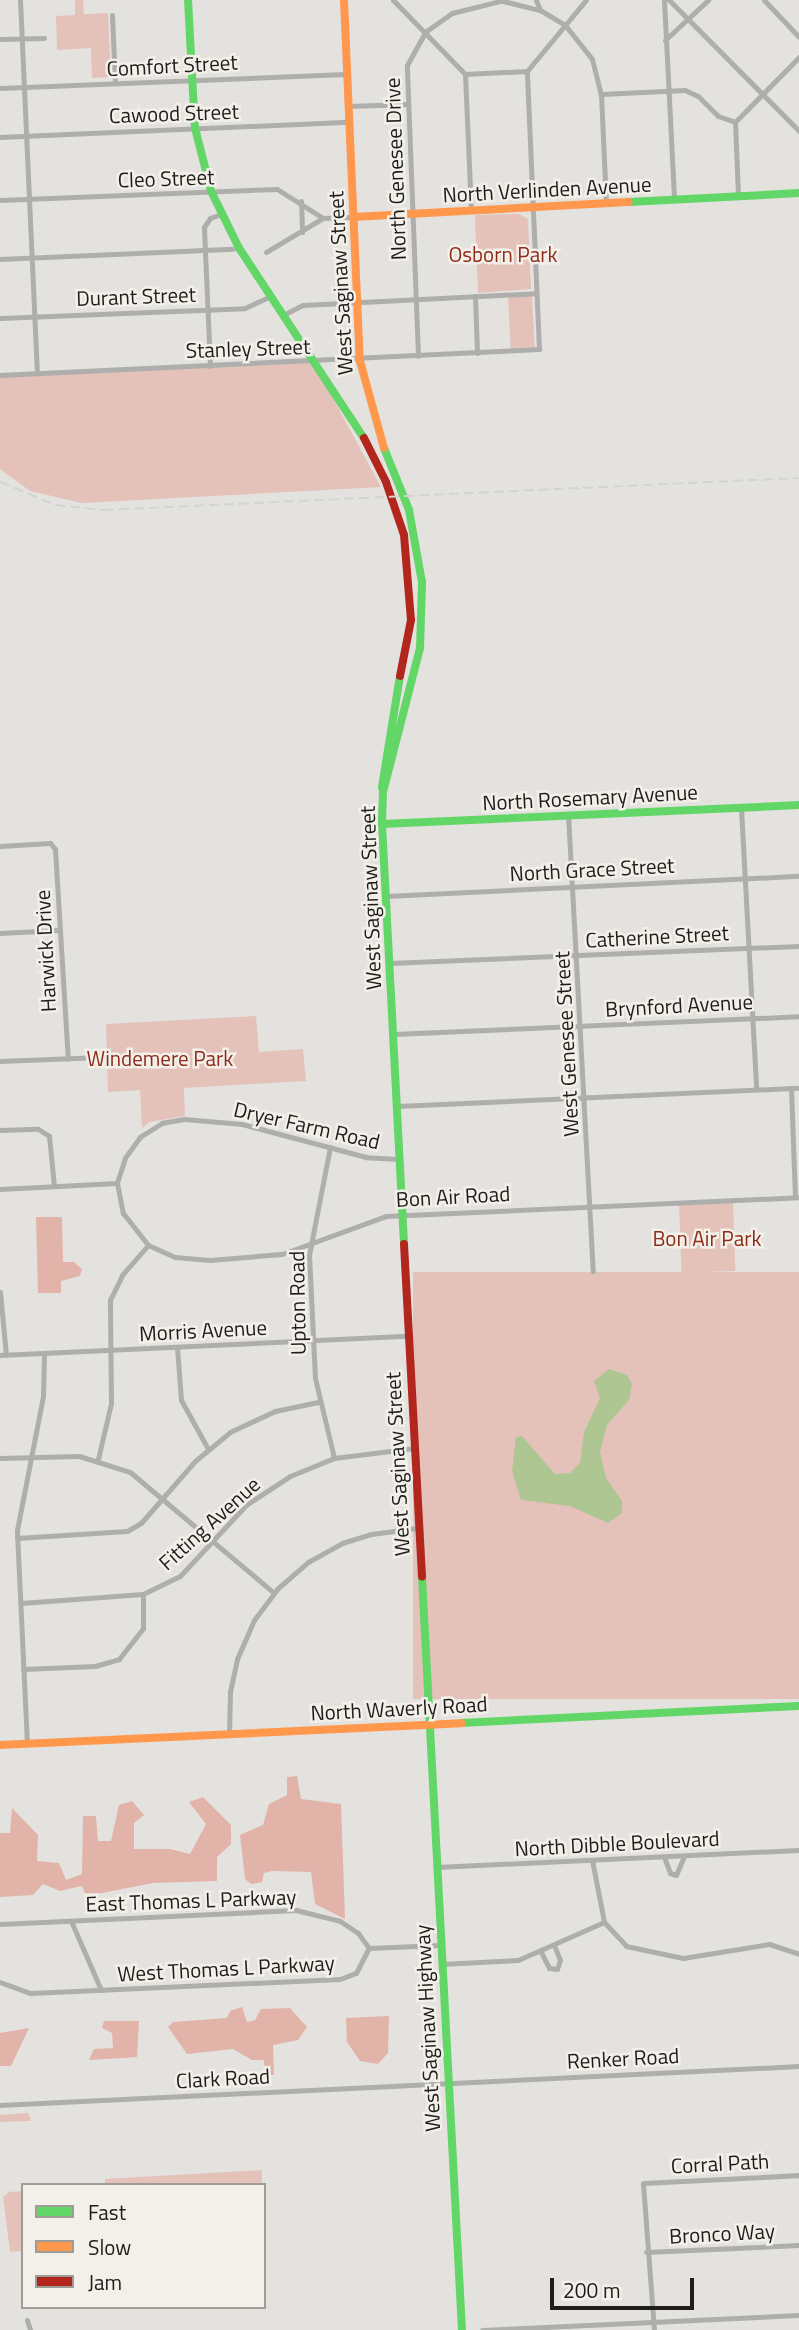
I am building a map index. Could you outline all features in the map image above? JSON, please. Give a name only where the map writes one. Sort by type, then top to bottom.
[{"type":"main road","points":[[188,0],[195,128],[211,191],[221,214],[271,296],[379,466],[407,555],[410,632],[384,752],[383,792]]},
{"type":"main road","name":"West Saginaw Street","points":[[344,0],[360,361],[377,432],[409,510],[422,582],[417,666],[383,792],[382,824],[428,1724]]},
{"type":"main road","name":"North Verlinden Avenue","points":[[353,217],[799,193]]},
{"type":"main road","name":"North Rosemary Avenue","points":[[382,824],[799,805]]},
{"type":"main road","name":"North Waverly Road","points":[[0,1745],[799,1706]]},
{"type":"main road","name":"West Saginaw Highway","points":[[428,1724],[462,2330]]},
{"type":"street","points":[[20,0],[37,373]]},
{"type":"street","points":[[393,0],[465,74],[471,210]]},
{"type":"street","points":[[504,0],[540,10],[565,25],[592,58],[601,94],[606,203]]},
{"type":"street","name":"North Genesee Drive","points":[[418,356],[407,65],[425,32],[463,7],[504,0]]},
{"type":"street","points":[[537,0],[540,10]]},
{"type":"street","points":[[283,315],[303,305],[536,293],[527,71],[586,0]]},
{"type":"street","points":[[664,0],[674,199]]},
{"type":"street","points":[[669,0],[799,131]]},
{"type":"street","points":[[666,40],[708,0]]},
{"type":"street","points":[[764,0],[799,37]]},
{"type":"street","points":[[112,15],[115,83]]},
{"type":"street","points":[[0,40],[44,38]]},
{"type":"street","points":[[738,196],[735,122],[799,57]]},
{"type":"street","points":[[465,74],[527,71]]},
{"type":"street","name":"Comfort Street","points":[[0,88],[346,74]]},
{"type":"street","points":[[601,94],[668,90],[691,93],[718,116],[735,122]]},
{"type":"street","points":[[348,106],[407,104]]},
{"type":"street","name":"Cawood Street","points":[[0,137],[349,122]]},
{"type":"street","name":"Cleo Street","points":[[0,200],[277,188],[301,201],[323,218]]},
{"type":"street","points":[[301,201],[305,221],[302,233]]},
{"type":"street","points":[[210,366],[205,223],[221,214]]},
{"type":"street","name":"North Verlinden Avenue","points":[[323,218],[353,217]]},
{"type":"street","points":[[267,252],[323,218]]},
{"type":"street","points":[[0,259],[233,249]]},
{"type":"street","name":"Stanley Street","points":[[0,375],[313,360],[360,361],[539,349],[536,293]]},
{"type":"street","name":"Durant Street","points":[[0,318],[253,307],[271,296]]},
{"type":"street","points":[[475,296],[477,353]]},
{"type":"street","points":[[741,808],[756,1090]]},
{"type":"street","name":"West Genesee Street","points":[[568,814],[593,1271]]},
{"type":"street","name":"Harwick Drive","points":[[0,846],[50,844],[55,849],[68,1059]]},
{"type":"street","name":"North Grace Street","points":[[386,896],[799,876]]},
{"type":"street","points":[[0,933],[60,930]]},
{"type":"street","name":"Catherine Street","points":[[390,963],[799,946]]},
{"type":"street","name":"Brynford Avenue","points":[[393,1034],[799,1016]]},
{"type":"street","points":[[0,1061],[126,1056]]},
{"type":"street","points":[[790,1088],[797,1197]]},
{"type":"street","points":[[397,1106],[799,1088]]},
{"type":"street","name":"Dryer Farm Road","points":[[117,1183],[125,1158],[140,1137],[173,1120],[242,1124],[366,1157],[399,1159]]},
{"type":"street","points":[[0,1130],[38,1129],[49,1136],[54,1186]]},
{"type":"street","name":"Upton Road","points":[[330,1147],[310,1245],[318,1402],[334,1458]]},
{"type":"street","points":[[0,1189],[117,1183],[123,1213],[148,1245],[122,1275],[110,1300],[111,1404],[98,1459]]},
{"type":"street","name":"Bon Air Road","points":[[148,1245],[175,1257],[210,1260],[265,1258],[310,1245],[386,1216],[797,1197]]},
{"type":"street","points":[[0,1292],[3,1355]]},
{"type":"street","name":"Morris Avenue","points":[[3,1355],[408,1336]]},
{"type":"street","points":[[177,1347],[181,1400],[208,1449]]},
{"type":"street","points":[[27,1744],[17,1538],[43,1396],[44,1354]]},
{"type":"street","points":[[17,1538],[127,1531],[164,1497],[208,1449],[261,1416],[318,1402]]},
{"type":"street","name":"Fitting Avenue","points":[[21,1603],[143,1594],[180,1576],[264,1491],[334,1458],[414,1448]]},
{"type":"street","points":[[0,1458],[98,1459],[130,1472],[164,1497],[274,1593]]},
{"type":"street","points":[[229,1733],[230,1692],[237,1659],[252,1624],[274,1593],[308,1562],[337,1545],[370,1534],[418,1528]]},
{"type":"street","points":[[23,1670],[95,1666],[119,1659],[143,1629],[143,1594]]},
{"type":"street","name":"North Dibble Boulevard","points":[[436,1867],[799,1850]]},
{"type":"street","points":[[664,1857],[670,1874],[676,1875],[684,1856]]},
{"type":"street","points":[[592,1860],[604,1922],[626,1946],[655,1954],[708,1957],[769,1944],[799,1954]]},
{"type":"street","name":"East Thomas L Parkway","points":[[0,1924],[296,1910],[346,1924],[369,1948]]},
{"type":"street","points":[[71,1921],[101,1990]]},
{"type":"street","points":[[441,1964],[518,1960],[604,1922]]},
{"type":"street","points":[[369,1948],[440,1945]]},
{"type":"street","points":[[541,1952],[550,1968],[557,1969],[561,1961],[554,1945]]},
{"type":"street","name":"West Thomas L Parkway","points":[[0,1982],[31,1993],[344,1979],[361,1966],[369,1948]]},
{"type":"street","name":"Renker Road","points":[[448,2082],[799,2066]]},
{"type":"street","name":"Clark Road","points":[[0,2105],[448,2082]]},
{"type":"street","name":"Corral Path","points":[[646,2252],[643,2183],[799,2175]]},
{"type":"street","name":"Bronco Way","points":[[646,2252],[799,2245]]},
{"type":"street","points":[[646,2252],[654,2330]]},
{"type":"street","points":[[482,2330],[799,2315]]},
{"type":"street","points":[[27,2320],[30,2330]]},
{"type":"green space","points":[[75,0],[83,0],[84,14],[108,13],[111,77],[92,78],[91,48],[57,50],[56,16],[75,15]]},
{"type":"green space","name":"Osborn Park","points":[[519,214],[528,219],[531,289],[478,293],[475,215]]},
{"type":"green space","name":"Osborn Park","points":[[532,296],[535,347],[511,348],[508,297]]},
{"type":"green space","points":[[313,361],[381,487],[82,503],[30,491],[0,469],[0,374]]},
{"type":"green space","name":"Windemere Park","points":[[256,1016],[259,1052],[303,1049],[306,1081],[184,1088],[185,1116],[149,1122],[142,1128],[140,1090],[108,1092],[106,1024]]},
{"type":"green space","name":"Bon Air Park","points":[[733,1202],[735,1271],[681,1273],[679,1204]]},
{"type":"green space","points":[[413,1272],[799,1272],[799,1699],[413,1699]]},
{"type":"green space","points":[[28,2113],[31,2121],[0,2122],[0,2115]]},
{"type":"green space","points":[[262,2170],[262,2183],[105,2183],[105,2179]]},
{"type":"green space","points":[[21,2191],[21,2251],[10,2252],[3,2197],[9,2192]]},
{"type":"shaded area","points":[[36,1217],[62,1217],[63,1262],[74,1262],[82,1269],[80,1276],[61,1281],[61,1293],[38,1293]]},
{"type":"shaded area","points":[[609,1369],[627,1375],[632,1384],[629,1400],[607,1425],[600,1452],[606,1478],[622,1501],[622,1513],[608,1523],[570,1506],[521,1500],[512,1471],[516,1437],[522,1436],[555,1474],[570,1473],[580,1463],[584,1432],[600,1398],[594,1381]]},
{"type":"shaded area","points":[[297,1776],[301,1799],[341,1804],[345,1919],[315,1904],[311,1872],[272,1871],[264,1873],[262,1882],[251,1884],[245,1879],[240,1835],[263,1825],[269,1804],[287,1795],[287,1777]]},
{"type":"shaded area","points":[[203,1797],[231,1825],[231,1844],[217,1857],[217,1881],[153,1883],[102,1893],[85,1893],[82,1886],[60,1891],[43,1884],[33,1895],[0,1897],[0,1833],[10,1833],[12,1808],[38,1835],[37,1861],[59,1863],[66,1880],[82,1874],[83,1816],[96,1816],[98,1841],[111,1841],[119,1805],[132,1801],[144,1815],[134,1823],[134,1849],[170,1849],[190,1854],[206,1824],[189,1802]]},
{"type":"shaded area","points":[[242,2007],[247,2022],[255,2020],[261,2009],[290,2008],[307,2027],[298,2040],[273,2045],[274,2075],[265,2075],[264,2060],[252,2060],[233,2049],[187,2054],[168,2027],[173,2022],[227,2018],[230,2011]]},
{"type":"shaded area","points":[[389,2016],[388,2053],[378,2064],[360,2061],[347,2042],[346,2018]]},
{"type":"shaded area","points":[[104,2021],[139,2021],[137,2057],[89,2060],[94,2049],[113,2048],[112,2033],[102,2028]]},
{"type":"shaded area","points":[[29,2028],[11,2066],[0,2066],[0,2033]]},
{"type":"railway","points":[[0,482],[55,505],[104,510],[799,478]]},
{"type":"traffic: fast","points":[[188,0],[195,128],[211,191],[239,248],[364,438]]},
{"type":"traffic: fast","points":[[629,202],[799,193]]},
{"type":"traffic: fast","points":[[384,448],[409,510],[422,582],[420,648],[383,792],[382,824],[404,1244]]},
{"type":"traffic: fast","points":[[382,787],[400,676]]},
{"type":"traffic: fast","points":[[382,824],[799,805]]},
{"type":"traffic: fast","points":[[422,1577],[462,2330]]},
{"type":"traffic: fast","points":[[461,1723],[799,1706]]},
{"type":"traffic: slow","points":[[344,0],[360,361],[384,448]]},
{"type":"traffic: slow","points":[[353,217],[629,202]]},
{"type":"traffic: slow","points":[[0,1745],[461,1723]]},
{"type":"traffic: jam","points":[[364,438],[386,482],[404,535],[411,620],[400,676]]},
{"type":"traffic: jam","points":[[404,1244],[422,1577]]}]
